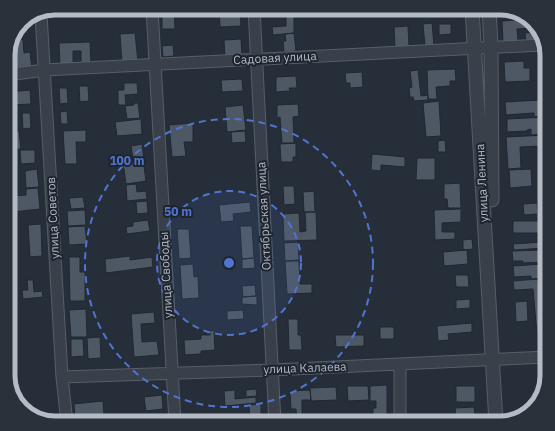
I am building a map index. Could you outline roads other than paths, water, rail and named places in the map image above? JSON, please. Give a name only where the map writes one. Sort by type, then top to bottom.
[{"type":"street","name":"улица Свободы","points":[[152,15],[174,416]]},
{"type":"street","name":"Октябрьская улица","points":[[254,15],[275,416]]},
{"type":"street","name":"улица Ленина","points":[[473,15],[496,416]]},
{"type":"street","name":"улица Ленина","points":[[489,15],[491,47],[492,358]]},
{"type":"street","name":"улица Советов","points":[[40,18],[62,377],[66,416]]},
{"type":"street","name":"Садовая улица","points":[[15,74],[44,70],[539,45]]},
{"type":"street","name":"улица Калаева","points":[[62,377],[272,370],[492,358],[540,357]]},
{"type":"street","points":[[400,364],[400,416]]}]
